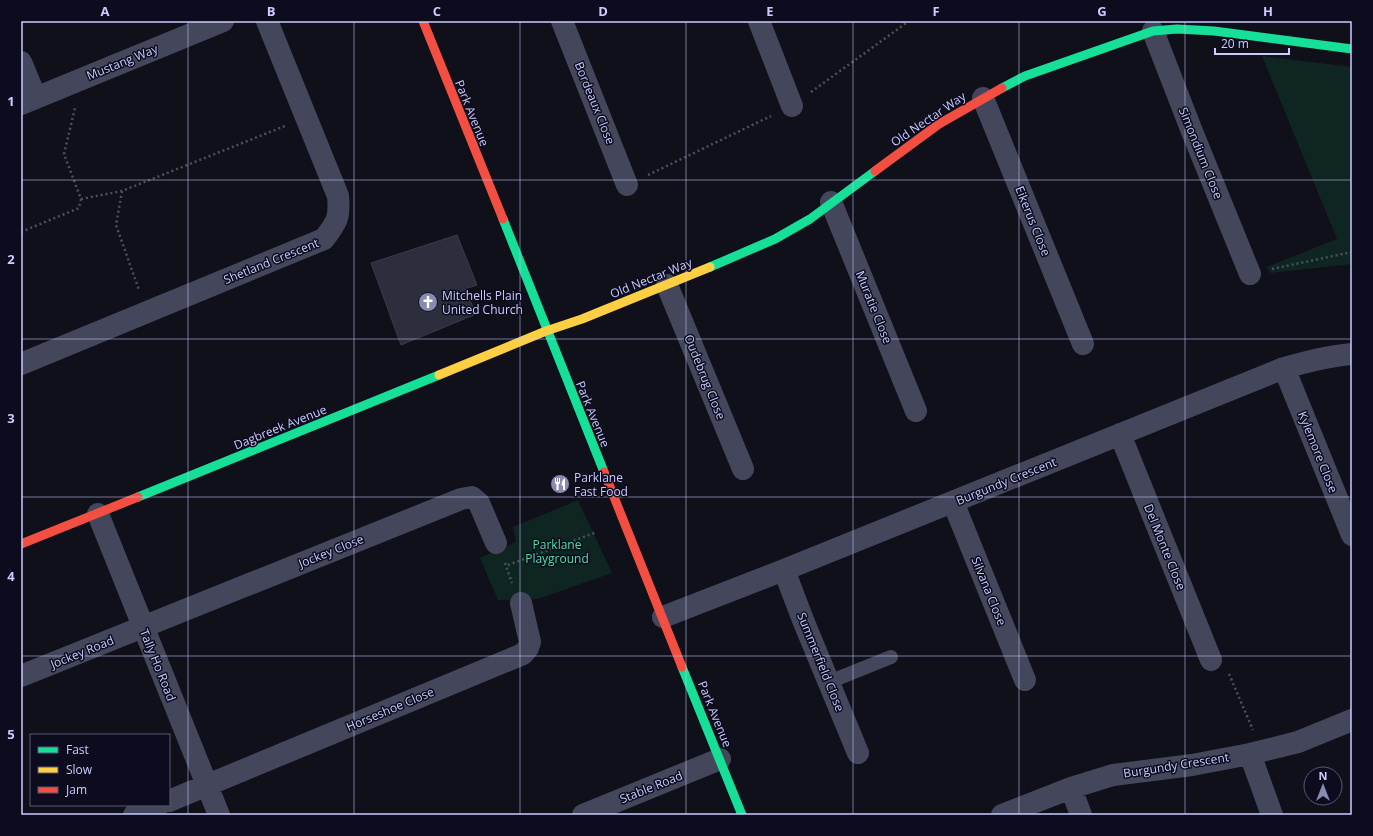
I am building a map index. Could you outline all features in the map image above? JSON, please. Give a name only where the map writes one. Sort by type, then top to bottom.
[{"type":"street","name":"Mustang Way","points":[[28,101],[223,21]]},
{"type":"street","name":"Shetland Crescent","points":[[21,364],[324,239],[336,224],[339,211],[338,196],[267,21]]},
{"type":"street","name":"Park Avenue","points":[[423,21],[742,815]]},
{"type":"street","name":"Bordeaux Close","points":[[562,21],[627,185]]},
{"type":"street","points":[[759,21],[792,106]]},
{"type":"street","name":"Old Nectar Way","points":[[546,330],[582,319],[775,239],[810,218],[939,124],[983,98],[1025,76],[1153,31],[1177,29],[1214,31],[1352,49]]},
{"type":"street","name":"Simondium Close","points":[[1153,31],[1250,274]]},
{"type":"street","points":[[21,62],[28,101]]},
{"type":"street","name":"Eikerus Close","points":[[983,98],[1083,344]]},
{"type":"street","name":"Muratie Close","points":[[831,202],[916,411]]},
{"type":"street","name":"Oudebrug Close","points":[[667,285],[744,469]]},
{"type":"street","name":"Dagbreek Avenue","points":[[21,544],[506,348],[546,330]]},
{"type":"street","name":"Burgundy Crescent","points":[[663,617],[784,570],[1284,368],[1309,361],[1352,354]]},
{"type":"street","name":"Kylemore Close","points":[[1284,368],[1352,535]]},
{"type":"street","name":"Del Monte Close","points":[[1120,434],[1211,660]]},
{"type":"street","name":"Jockey Close","points":[[142,628],[461,499],[472,497],[479,502],[496,543]]},
{"type":"street","name":"Silvana Close","points":[[953,502],[1025,680]]},
{"type":"street","name":"Tally Ho Road","points":[[98,514],[142,628],[219,815]]},
{"type":"street","name":"Summerfield Close","points":[[784,570],[858,753]]},
{"type":"street","name":"Horseshoe Close","points":[[170,801],[523,654],[528,648],[530,642],[521,604]]},
{"type":"street","name":"Jockey Road","points":[[21,676],[142,628]]},
{"type":"street","name":"Burgundy Crescent","points":[[1002,815],[1071,788],[1113,775],[1192,765],[1256,752],[1298,742],[1352,720]]},
{"type":"street","points":[[1256,752],[1272,815]]},
{"type":"street","name":"Stable Road","points":[[583,815],[720,759]]},
{"type":"street","points":[[1071,788],[1081,815]]},
{"type":"street","points":[[134,815],[156,806]]},
{"type":"lane","points":[[829,682],[891,657]]},
{"type":"path","points":[[21,232],[79,208],[81,199],[64,154],[77,97],[70,84]]},
{"type":"path","points":[[81,199],[122,191],[283,126],[307,119]]},
{"type":"path","points":[[122,191],[116,225],[147,312]]},
{"type":"path","points":[[1250,274],[1352,252]]},
{"type":"path","points":[[506,566],[597,532]]},
{"type":"path","points":[[496,543],[521,604]]},
{"type":"path","points":[[1211,660],[1226,668],[1256,752]]},
{"type":"green space","points":[[1262,56],[1352,67],[1352,264],[1270,273],[1267,267],[1337,239]]},
{"type":"green space","name":"Parklane Playground","points":[[578,500],[612,573],[538,599],[498,600],[480,558],[516,542],[513,527]]},
{"type":"building","name":"Mitchells Plain United Church","points":[[457,235],[477,285],[465,289],[476,314],[401,345],[371,263]]},
{"type":"traffic: fast","points":[[1002,88],[1025,76],[1153,31],[1177,29],[1214,31],[1352,49]]},
{"type":"traffic: fast","points":[[710,267],[775,239],[810,219],[875,171]]},
{"type":"traffic: fast","points":[[503,219],[604,472]]},
{"type":"traffic: fast","points":[[138,497],[439,375]]},
{"type":"traffic: fast","points":[[682,667],[742,815]]},
{"type":"traffic: slow","points":[[439,375],[546,331],[582,319],[710,267]]},
{"type":"traffic: jam","points":[[423,21],[503,219]]},
{"type":"traffic: jam","points":[[875,171],[939,124],[1002,88]]},
{"type":"traffic: jam","points":[[604,472],[682,667]]},
{"type":"traffic: jam","points":[[21,544],[138,497]]},
{"type":"place","name":"Mitchells Plain United Church","points":[[428,302]]},
{"type":"place","name":"Parklane Fast Food","points":[[560,484]]}]
